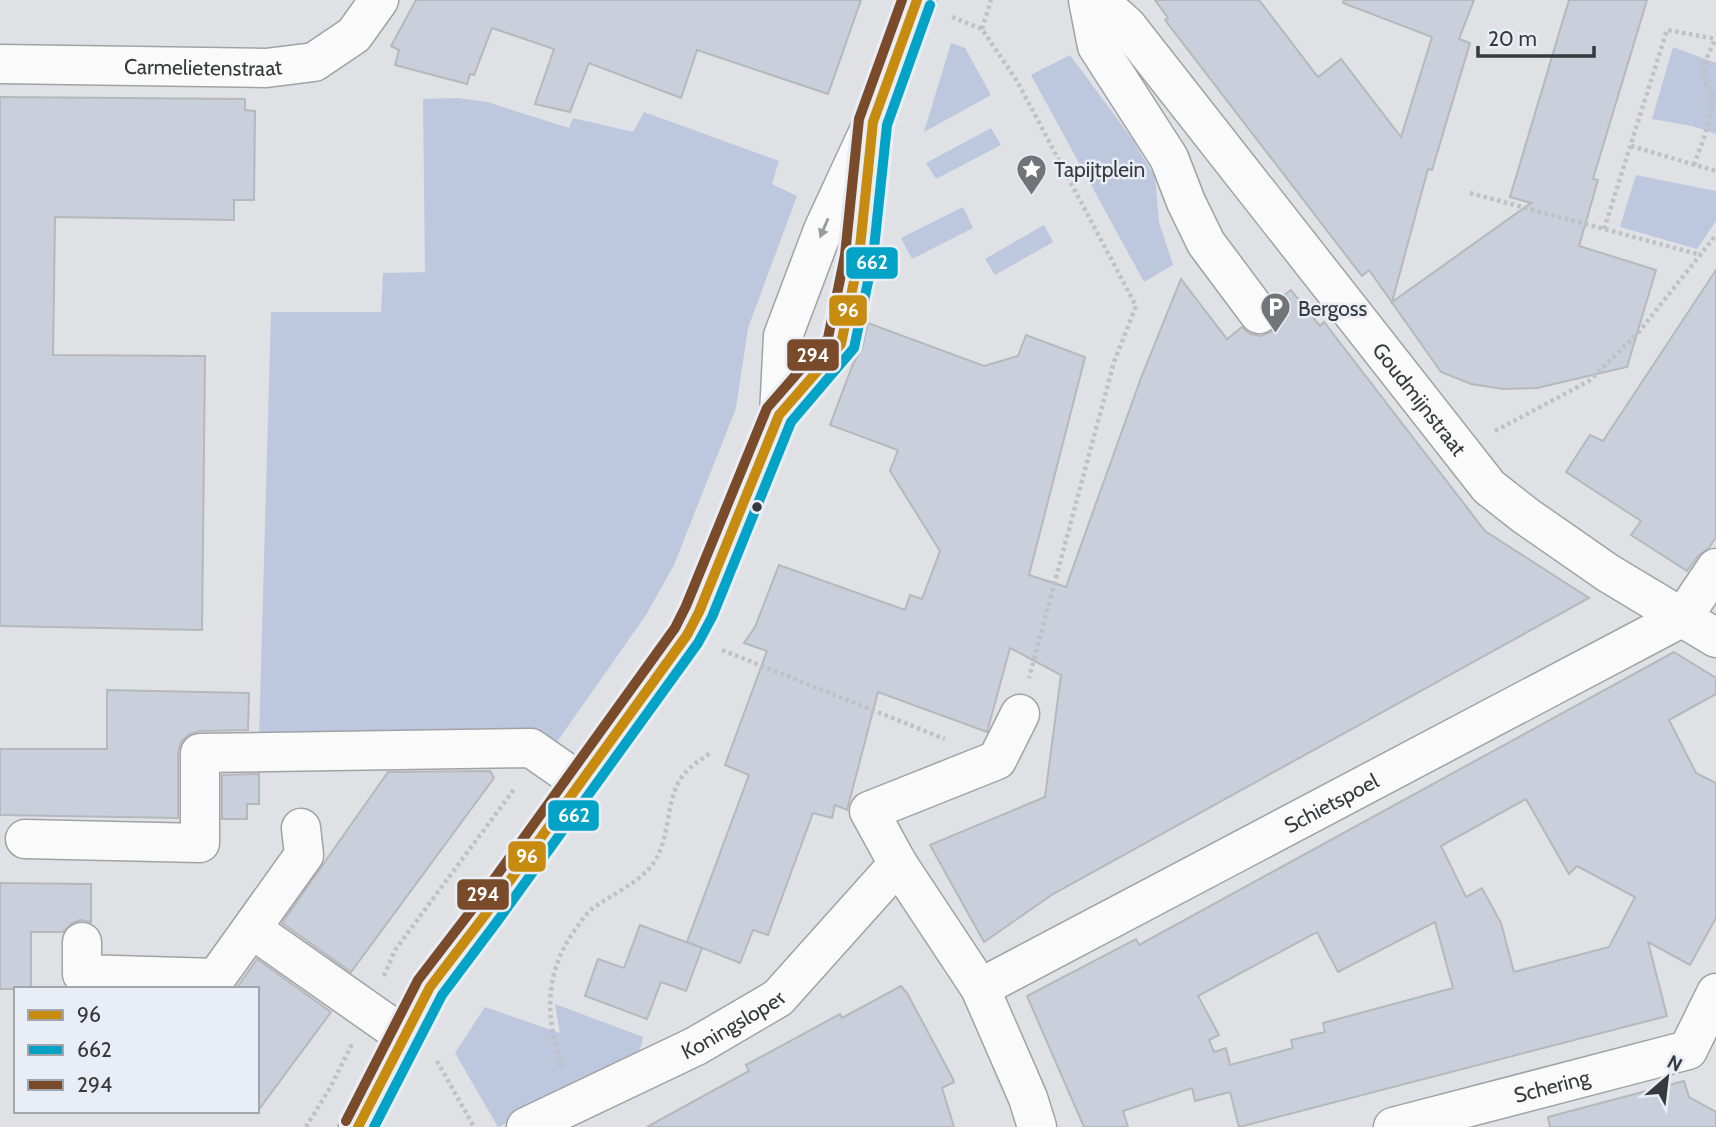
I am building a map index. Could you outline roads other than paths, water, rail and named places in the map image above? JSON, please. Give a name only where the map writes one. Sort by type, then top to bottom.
[{"type":"street","name":"Carmelietenstraat","points":[[0,64],[266,68],[314,62],[354,35],[379,0]]},
{"type":"street","points":[[1088,0],[1097,46],[1169,158],[1206,243],[1258,314]]},
{"type":"street","name":"Goudmijnstraat","points":[[1098,0],[1128,26],[1489,486],[1526,516],[1608,573],[1716,638]]},
{"type":"street","points":[[779,415],[783,336],[822,230],[873,122],[916,2]]},
{"type":"street","points":[[358,1127],[430,987],[687,635],[699,612],[779,415],[841,344],[859,257],[873,122]]},
{"type":"street","points":[[1683,617],[1716,568]]},
{"type":"street","name":"Schietspoel","points":[[980,988],[1683,617]]},
{"type":"street","points":[[1020,714],[998,760],[869,811],[898,864],[980,988],[1028,1098],[1037,1127]]},
{"type":"street","points":[[25,839],[200,843],[200,753],[531,748],[581,783]]},
{"type":"street","points":[[82,942],[82,974],[216,978],[303,855],[301,828]]},
{"type":"street","name":"Koningsloper","points":[[526,1127],[696,1046],[778,998],[898,864]]},
{"type":"street","points":[[252,929],[404,1036]]},
{"type":"street","name":"Schering","points":[[1393,1127],[1688,1050],[1707,1032],[1716,993]]},
{"type":"place","name":"Tapijtplein","points":[[1031,196]]},
{"type":"place","name":"Bergoss","points":[[1275,335]]}]
